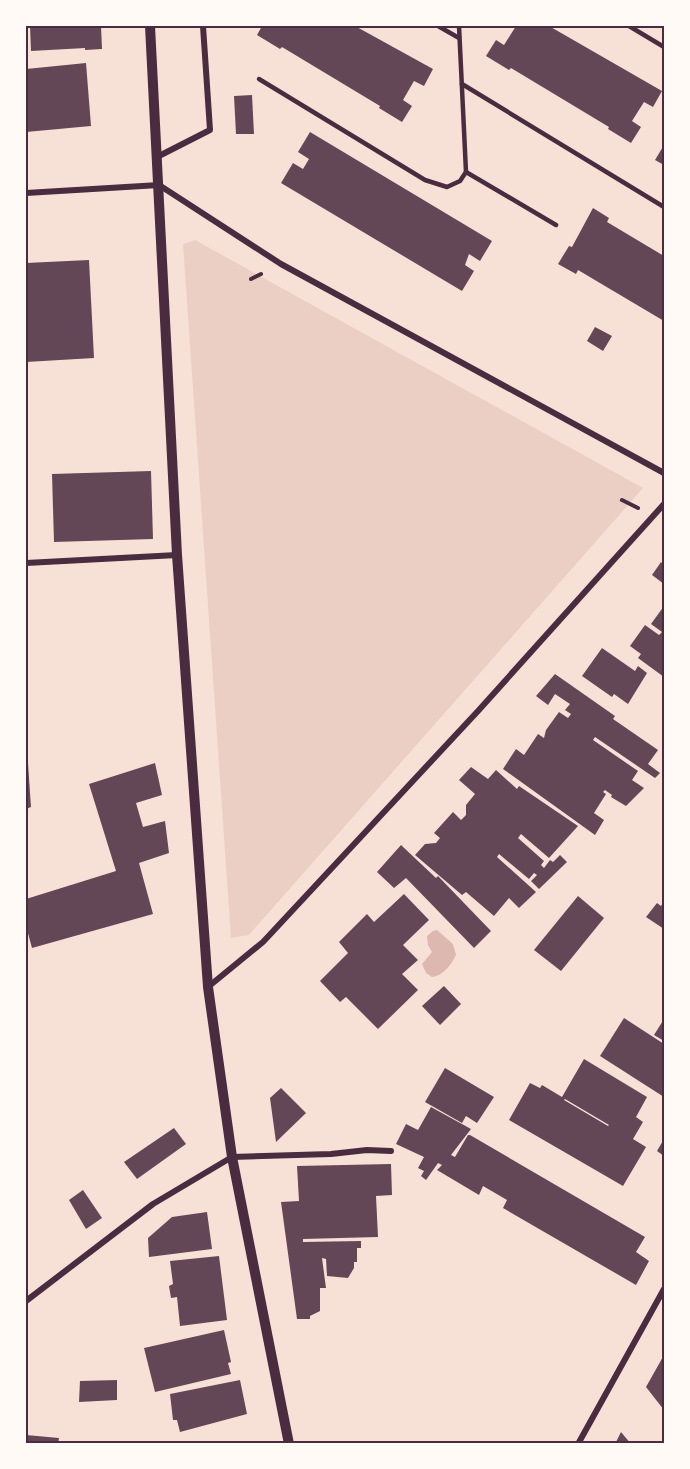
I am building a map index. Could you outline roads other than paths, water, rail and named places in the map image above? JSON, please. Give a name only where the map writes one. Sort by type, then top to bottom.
[{"type":"street","points":[[150,26],[177,555],[208,987],[232,1157],[289,1443]]},
{"type":"street","points":[[157,158],[210,130],[202,26]]},
{"type":"street","points":[[26,193],[159,185],[281,264],[664,473]]},
{"type":"street","points":[[208,987],[263,942],[478,711],[664,504]]},
{"type":"street","points":[[26,563],[177,555]]},
{"type":"street","points":[[26,1301],[153,1204],[232,1157],[330,1154],[367,1150],[391,1151]]},
{"type":"street","points":[[578,1443],[664,1289]]},
{"type":"lane","points":[[438,26],[459,38]]},
{"type":"lane","points":[[259,79],[425,180],[447,187],[464,178],[466,172],[459,26]]},
{"type":"lane","points":[[629,26],[664,47]]},
{"type":"lane","points":[[462,84],[664,207]]},
{"type":"lane","points":[[466,172],[556,225]]}]
